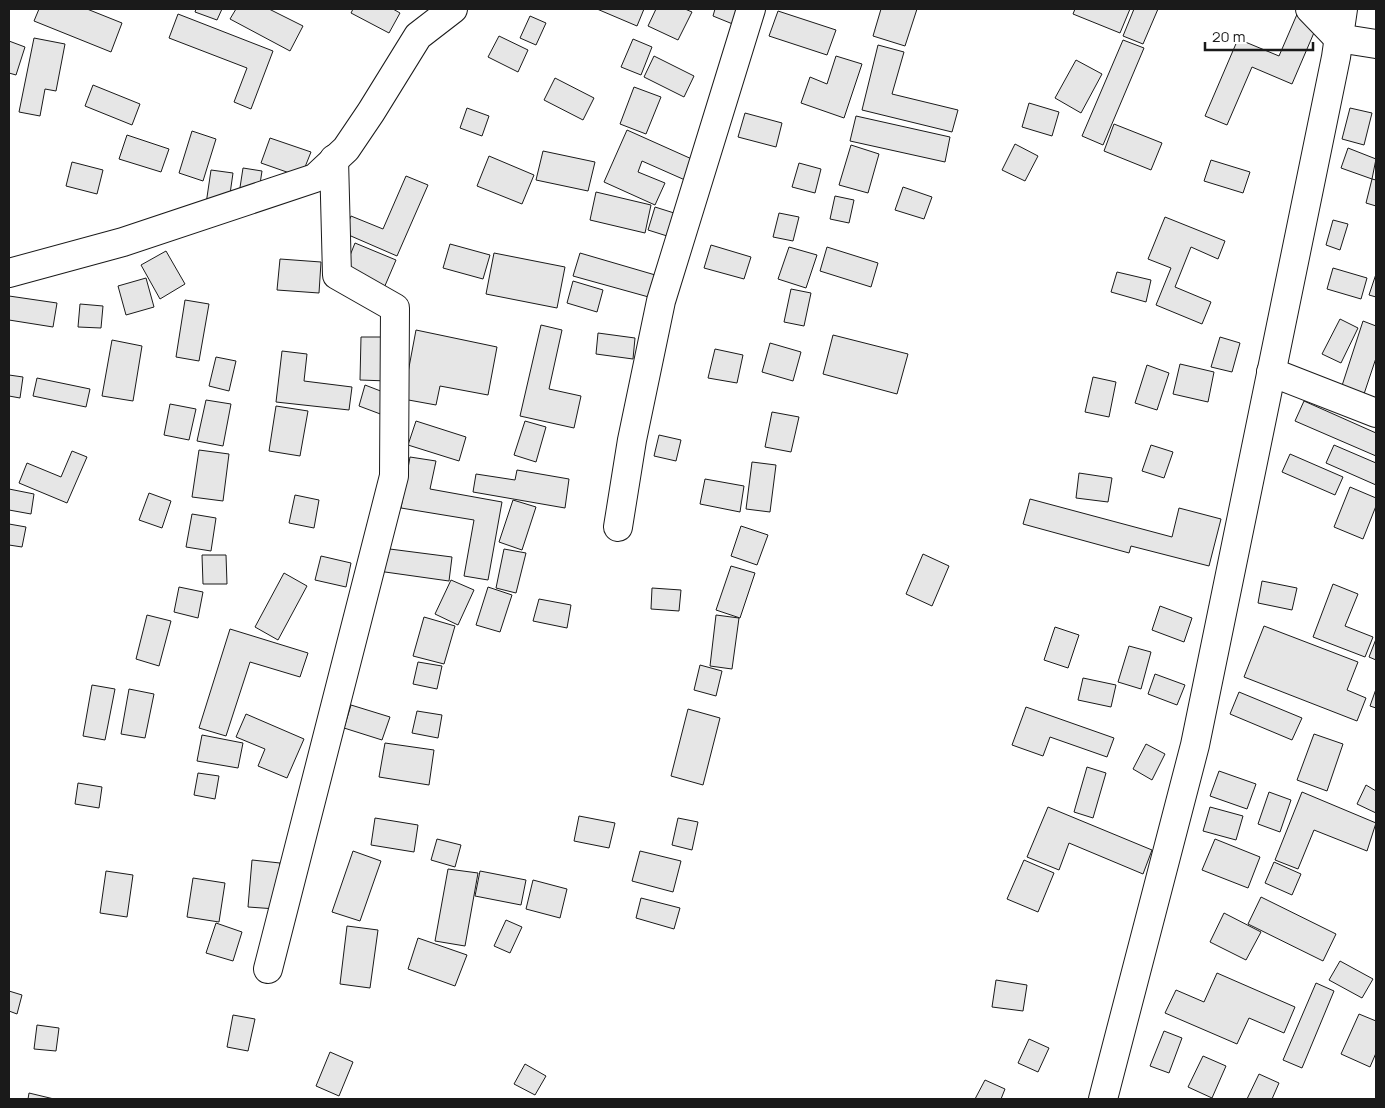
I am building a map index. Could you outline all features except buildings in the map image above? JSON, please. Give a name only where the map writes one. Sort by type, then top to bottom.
[{"type":"street","points":[[9,273],[123,242],[315,178],[346,149],[418,36],[453,9]]},
{"type":"street","points":[[618,528],[632,440],[661,301],[751,9]]},
{"type":"street","points":[[1310,9],[1338,38],[1376,44]]},
{"type":"street","points":[[1103,1099],[1195,745],[1343,9]]},
{"type":"street","points":[[268,969],[394,476],[395,308],[337,275],[334,160]]},
{"type":"street","points":[[1271,372],[1376,413]]}]
